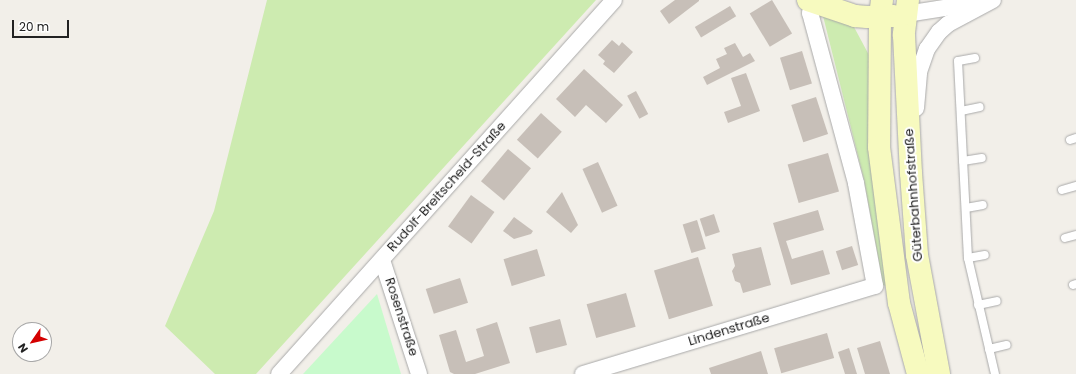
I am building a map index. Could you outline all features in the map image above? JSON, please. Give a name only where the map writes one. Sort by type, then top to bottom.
[{"type":"main road","points":[[810,1],[855,16],[881,9],[907,7]]},
{"type":"main road","name":"Güterbahnhofstraße","points":[[907,7],[904,35],[917,255],[939,374]]},
{"type":"main road","name":"Güterbahnhofstraße","points":[[881,9],[879,147],[899,303],[918,374]]},
{"type":"street","name":"Rudolf-Breitscheid-Straße","points":[[279,374],[614,0]]},
{"type":"street","points":[[907,7],[994,0]]},
{"type":"street","points":[[911,173],[919,72],[926,48],[939,32],[948,24],[994,0]]},
{"type":"street","name":"Lindenstraße","points":[[583,374],[875,286],[856,183],[810,13],[810,1]]},
{"type":"street","name":"Rosenstraße","points":[[382,260],[419,374]]},
{"type":"lane","points":[[975,58],[958,61],[968,258],[995,374]]},
{"type":"lane","points":[[961,111],[980,107]]},
{"type":"lane","points":[[964,161],[982,158]]},
{"type":"lane","points":[[1062,190],[1076,186]]},
{"type":"lane","points":[[966,208],[983,205]]},
{"type":"lane","points":[[1065,238],[1076,236]]},
{"type":"lane","points":[[968,258],[985,255]]},
{"type":"lane","points":[[978,305],[997,301]]},
{"type":"lane","points":[[990,349],[1007,345]]},
{"type":"green space","points":[[267,0],[596,0],[256,374],[215,374],[165,326],[214,211]]},
{"type":"green space","points":[[823,16],[854,27],[869,55],[891,288],[883,285],[864,180]]},
{"type":"green space","points":[[377,294],[401,374],[303,374]]},
{"type":"building","points":[[675,0],[699,1],[669,24],[660,11]]},
{"type":"building","points":[[772,0],[792,33],[770,47],[750,13]]},
{"type":"building","points":[[730,6],[736,16],[701,37],[695,27]]},
{"type":"building","points":[[612,40],[619,46],[622,42],[633,52],[614,73],[603,64],[605,61],[598,55]]},
{"type":"building","points":[[735,43],[743,57],[750,53],[755,61],[707,85],[703,77],[720,68],[716,59],[727,54],[724,48]]},
{"type":"building","points":[[802,51],[812,84],[790,90],[780,58]]},
{"type":"building","points":[[584,69],[623,105],[606,123],[586,105],[575,117],[556,99]]},
{"type":"building","points":[[746,73],[760,111],[728,123],[724,112],[741,106],[731,78]]},
{"type":"building","points":[[636,91],[648,114],[639,119],[627,96]]},
{"type":"building","points":[[816,97],[828,134],[803,142],[791,105]]},
{"type":"building","points":[[541,113],[562,132],[538,158],[517,140]]},
{"type":"building","points":[[508,149],[531,168],[504,200],[481,181]]},
{"type":"building","points":[[828,153],[839,191],[799,203],[788,165]]},
{"type":"building","points":[[598,162],[618,206],[602,213],[582,169]]},
{"type":"building","points":[[562,192],[578,225],[571,233],[546,212]]},
{"type":"building","points":[[471,195],[494,212],[472,244],[448,227]]},
{"type":"building","points":[[818,210],[824,230],[786,241],[792,259],[823,250],[830,274],[791,285],[773,223]]},
{"type":"building","points":[[714,214],[720,232],[706,237],[700,219]]},
{"type":"building","points":[[514,217],[533,231],[531,234],[514,239],[503,231]]},
{"type":"building","points":[[697,220],[706,249],[691,253],[683,224]]},
{"type":"building","points":[[852,246],[858,265],[842,270],[836,251]]},
{"type":"building","points":[[761,247],[771,285],[743,293],[740,283],[735,281],[732,271],[735,266],[732,254]]},
{"type":"building","points":[[537,249],[545,276],[512,286],[504,259]]},
{"type":"building","points":[[698,257],[713,306],[669,319],[654,270]]},
{"type":"building","points":[[460,278],[468,303],[434,314],[426,289]]},
{"type":"building","points":[[626,293],[636,327],[596,338],[587,304]]},
{"type":"building","points":[[560,319],[567,345],[536,353],[529,327]]},
{"type":"building","points":[[497,322],[510,363],[475,374],[454,374],[450,372],[439,335],[456,330],[466,362],[484,356],[476,329]]},
{"type":"building","points":[[827,333],[834,358],[781,373],[774,348]]},
{"type":"building","points":[[880,341],[890,374],[865,374],[857,348]]},
{"type":"building","points":[[849,348],[857,374],[845,374],[838,352]]},
{"type":"building","points":[[761,351],[768,374],[711,374],[709,368]]}]
